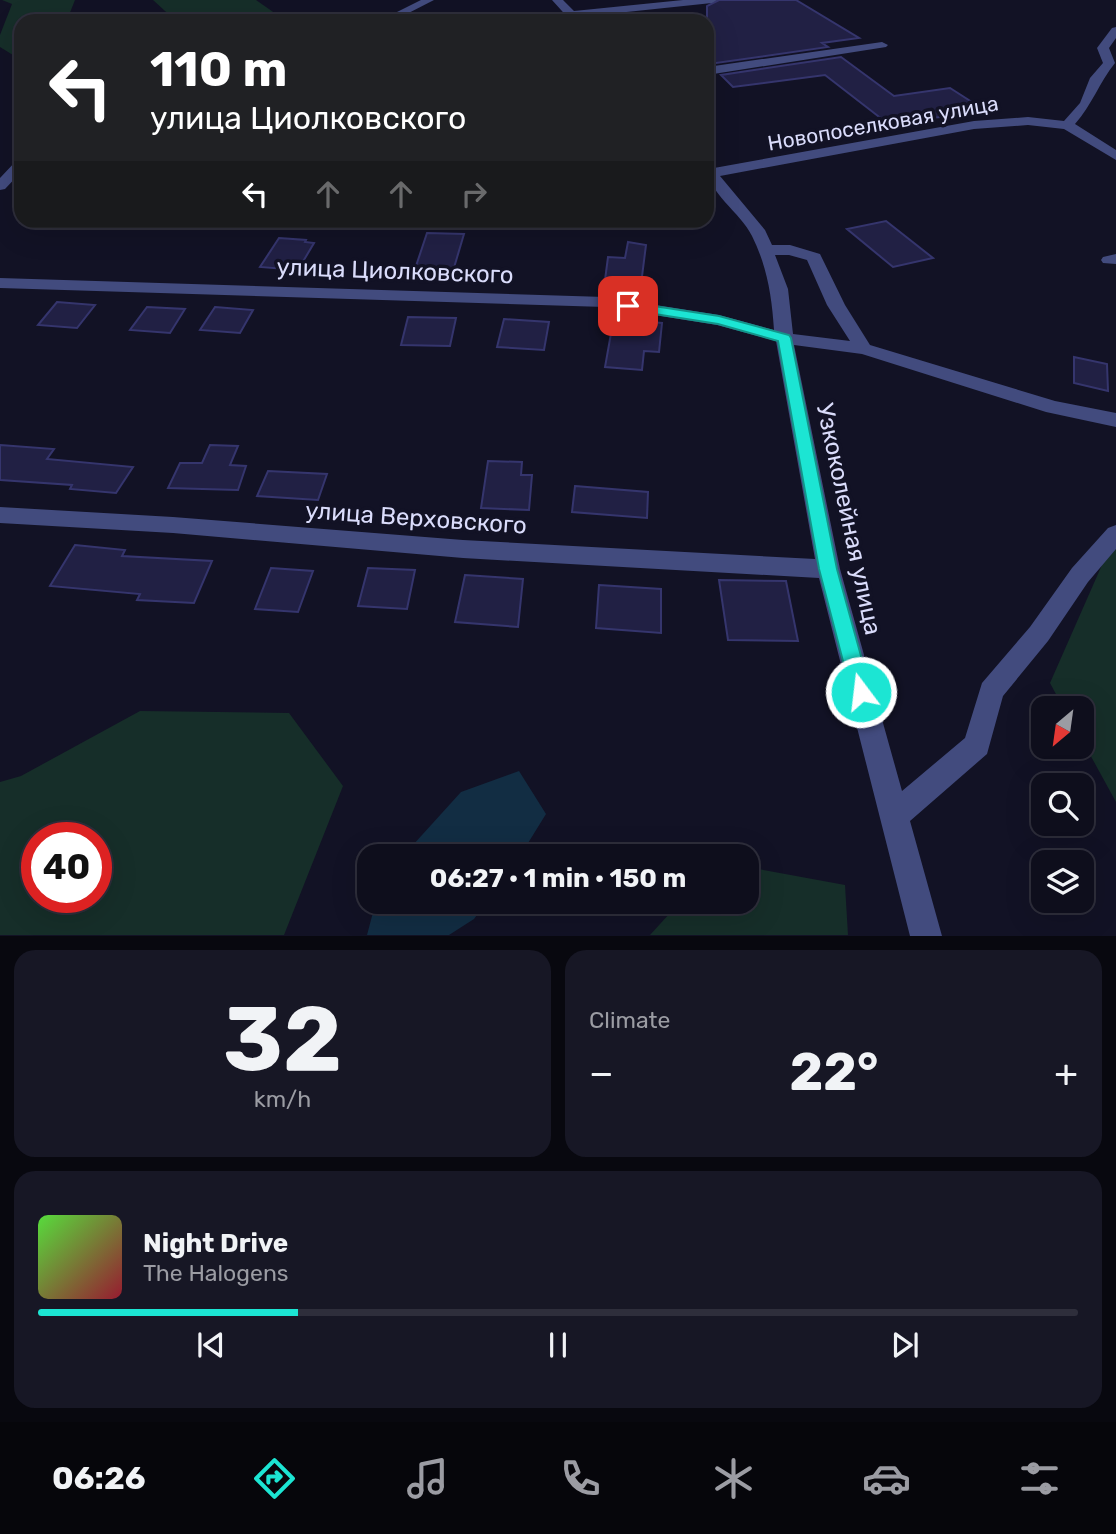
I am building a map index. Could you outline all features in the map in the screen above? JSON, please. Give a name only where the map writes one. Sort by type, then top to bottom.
[{"type":"street","points":[[399,14],[429,0]]},
{"type":"street","points":[[556,0],[570,14]]},
{"type":"street","points":[[605,14],[712,0]]},
{"type":"street","points":[[1116,30],[1103,48],[1109,63],[1096,78],[1086,104],[1067,125],[1116,156]]},
{"type":"street","points":[[714,70],[881,45]]},
{"type":"street","name":"Новопоселковая улица","points":[[714,172],[974,125],[1028,121],[1067,125]]},
{"type":"street","points":[[0,186],[14,171]]},
{"type":"street","name":"Узкоколейная улица","points":[[714,180],[760,233],[780,289],[785,338],[828,569],[926,936]]},
{"type":"street","points":[[766,250],[790,250],[814,257],[845,323],[863,349]]},
{"type":"street","name":"улица Циолковского","points":[[0,283],[605,302],[719,320],[785,338],[863,349],[1053,407],[1116,420]]},
{"type":"street","name":"улица Верховского","points":[[0,515],[173,525],[463,549],[828,569]]},
{"type":"street","points":[[894,817],[977,745],[991,691],[1039,634],[1080,575],[1116,534]]},
{"type":"green space","points":[[2,0],[75,0],[69,14],[14,14],[14,56],[0,47],[0,35],[12,4]]},
{"type":"green space","points":[[153,0],[256,0],[276,14],[168,14]]},
{"type":"green space","points":[[1116,533],[1116,802],[1093,760],[1094,696],[1057,696],[1050,683]]},
{"type":"green space","points":[[140,711],[289,713],[343,786],[284,935],[0,935],[0,782],[21,776]]},
{"type":"green space","points":[[759,869],[845,885],[848,935],[650,935],[669,914],[759,914]]},
{"type":"water","points":[[519,771],[546,814],[527,844],[414,844],[461,792]]},
{"type":"water","points":[[373,914],[478,914],[449,935],[367,935]]},
{"type":"building","points":[[719,0],[796,0],[859,38],[822,43],[828,47],[714,63],[714,14],[707,14],[707,6]]},
{"type":"building","points":[[841,57],[894,96],[950,88],[978,106],[952,111],[958,115],[887,123],[825,75],[733,87],[721,75]]},
{"type":"building","points":[[886,221],[933,258],[893,267],[847,229]]},
{"type":"building","points":[[427,233],[464,234],[453,271],[415,269]]},
{"type":"building","points":[[279,238],[314,243],[298,270],[260,267]]},
{"type":"building","points":[[628,242],[646,245],[639,300],[618,296],[621,282],[605,280],[608,257],[625,258]]},
{"type":"building","points":[[57,302],[95,305],[77,328],[38,325]]},
{"type":"building","points":[[147,307],[185,309],[170,333],[130,330]]},
{"type":"building","points":[[215,307],[253,310],[240,333],[200,330]]},
{"type":"building","points":[[615,311],[638,315],[637,321],[662,323],[659,352],[644,351],[642,370],[605,367]]},
{"type":"building","points":[[408,317],[456,318],[450,346],[401,345]]},
{"type":"building","points":[[504,319],[549,322],[544,350],[497,347]]},
{"type":"building","points":[[1074,357],[1107,364],[1108,391],[1074,383]]},
{"type":"building","points":[[0,445],[54,449],[47,459],[133,467],[116,493],[70,489],[72,485],[0,480]]},
{"type":"building","points":[[210,445],[238,446],[230,465],[246,466],[238,490],[168,488],[180,463],[202,463]]},
{"type":"building","points":[[488,461],[522,462],[521,475],[532,475],[529,510],[481,508]]},
{"type":"building","points":[[268,471],[327,474],[318,500],[257,496]]},
{"type":"building","points":[[575,486],[648,492],[647,518],[572,512]]},
{"type":"building","points":[[75,545],[125,550],[122,556],[212,561],[194,603],[137,600],[140,594],[50,586]]},
{"type":"building","points":[[271,568],[313,571],[298,612],[255,609]]},
{"type":"building","points":[[368,568],[415,570],[407,609],[358,606]]},
{"type":"building","points":[[465,575],[523,579],[518,627],[455,622]]},
{"type":"building","points":[[719,580],[786,581],[798,641],[728,640]]},
{"type":"building","points":[[599,585],[661,589],[661,633],[596,628]]},
{"type":"route","points":[[628,306],[719,320],[785,338],[828,569],[861,692]]}]
